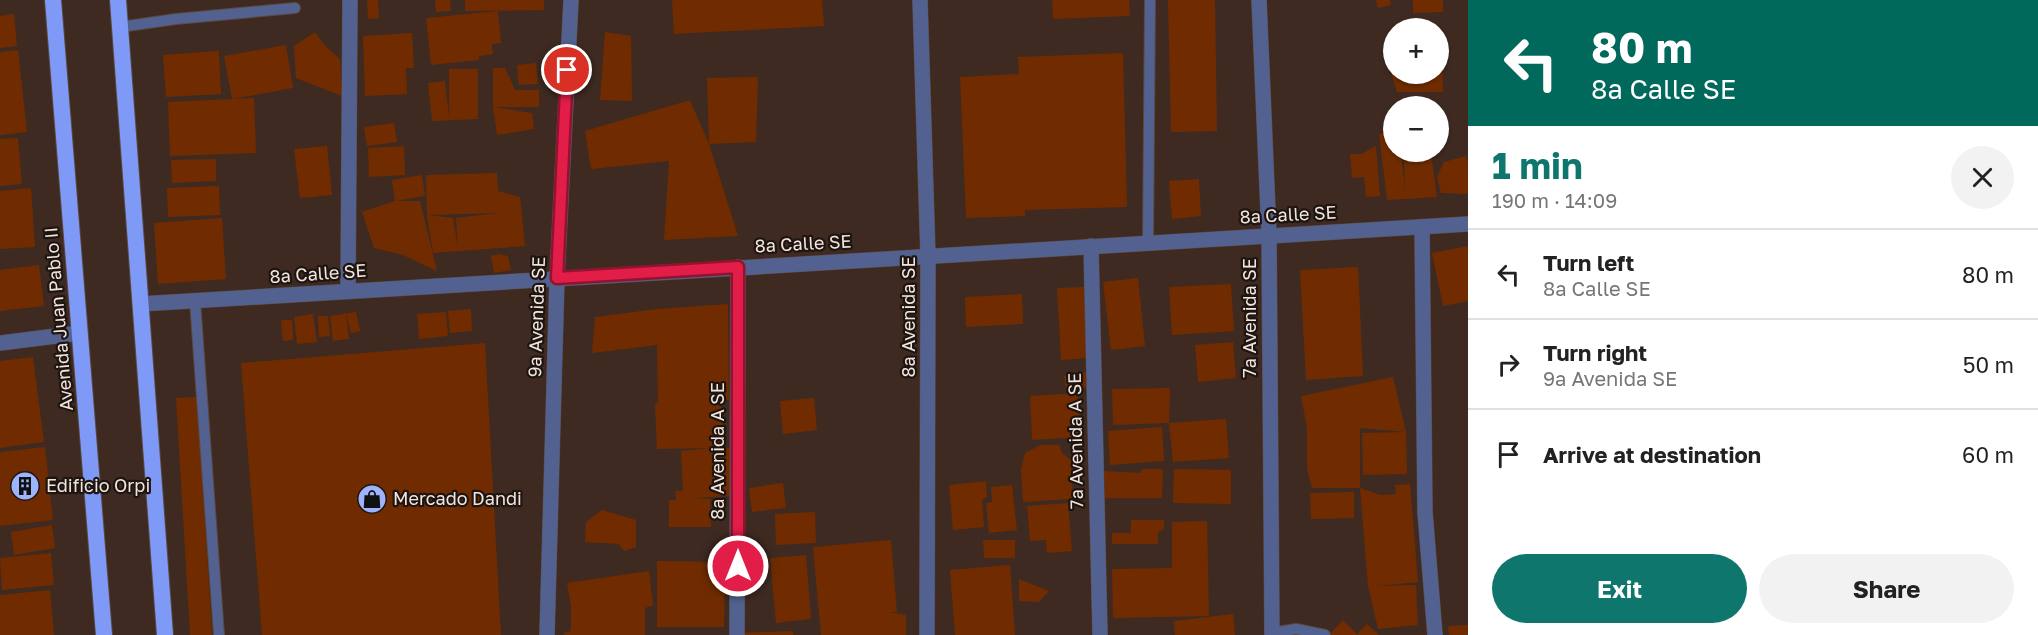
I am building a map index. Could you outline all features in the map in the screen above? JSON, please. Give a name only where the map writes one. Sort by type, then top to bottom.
[{"type":"highway","name":"Avenida Juan Pablo II","points":[[53,0],[104,635]]},
{"type":"highway","points":[[118,0],[165,635]]},
{"type":"street","points":[[348,291],[350,0]]},
{"type":"street","name":"9a Avenida SE","points":[[547,635],[557,278],[571,0]]},
{"type":"street","name":"8a Avenida SE","points":[[920,0],[928,256],[927,635]]},
{"type":"street","name":"7a Avenida SE","points":[[1259,0],[1269,235],[1272,634]]},
{"type":"street","name":"8a Calle SE","points":[[140,304],[1468,224]]},
{"type":"street","points":[[1422,227],[1425,513],[1435,635]]},
{"type":"street","name":"7a Avenida A SE","points":[[1091,246],[1100,635]]},
{"type":"street","name":"8a Avenida A SE","points":[[738,267],[738,635]]},
{"type":"street","points":[[0,343],[80,333]]},
{"type":"lane","points":[[1148,243],[1150,0]]},
{"type":"lane","points":[[120,27],[176,19],[295,8]]},
{"type":"lane","points":[[195,301],[219,635]]},
{"type":"lane","points":[[1272,634],[1296,629],[1326,635]]},
{"type":"building","points":[[367,0],[378,0],[379,18],[368,19]]},
{"type":"building","points":[[435,0],[450,0],[451,11],[436,12]]},
{"type":"building","points":[[465,0],[544,0],[544,10],[465,11]]},
{"type":"building","points":[[672,0],[822,0],[824,26],[674,34]]},
{"type":"building","points":[[1052,0],[1129,0],[1130,16],[1053,19]]},
{"type":"building","points":[[1168,0],[1215,0],[1217,131],[1171,132]]},
{"type":"building","points":[[1376,0],[1390,0],[1391,5],[1378,8]]},
{"type":"building","points":[[1413,0],[1443,0],[1443,12],[1413,13]]},
{"type":"building","points":[[498,11],[501,43],[492,44],[493,54],[479,56],[479,60],[431,65],[426,18]]},
{"type":"building","points":[[14,14],[17,46],[0,48],[0,16]]},
{"type":"building","points":[[315,32],[325,46],[340,59],[342,96],[296,78],[294,46]]},
{"type":"building","points":[[605,32],[631,36],[632,101],[600,100]]},
{"type":"building","points":[[412,33],[414,68],[406,68],[407,94],[365,96],[363,36]]},
{"type":"building","points":[[286,45],[293,88],[232,99],[224,56]]},
{"type":"building","points":[[18,50],[27,132],[0,135],[0,52]]},
{"type":"building","points":[[219,51],[221,94],[166,97],[163,55]]},
{"type":"building","points":[[1123,53],[1127,207],[1025,210],[1025,216],[966,218],[960,77],[1019,74],[1018,57]]},
{"type":"building","points":[[536,63],[538,84],[519,85],[517,65]]},
{"type":"building","points":[[493,68],[505,68],[515,90],[539,90],[539,107],[493,107]]},
{"type":"building","points":[[449,69],[478,69],[478,119],[432,121],[428,83],[445,81],[449,117]]},
{"type":"building","points":[[758,77],[756,142],[709,144],[707,78]]},
{"type":"building","points":[[1394,84],[1443,84],[1443,92],[1397,92]]},
{"type":"building","points":[[254,98],[256,153],[170,156],[168,102]]},
{"type":"building","points":[[690,100],[709,144],[738,236],[664,240],[669,161],[591,169],[585,131]]},
{"type":"building","points":[[493,107],[532,113],[534,129],[497,135]]},
{"type":"building","points":[[394,123],[397,142],[367,146],[364,127]]},
{"type":"building","points":[[1383,133],[1383,162],[1402,162],[1405,190],[1404,162],[1432,162],[1437,197],[1387,200],[1379,134]]},
{"type":"building","points":[[18,138],[22,184],[0,186],[0,139]]},
{"type":"building","points":[[327,146],[332,195],[300,198],[294,149]]},
{"type":"building","points":[[404,146],[405,175],[369,177],[368,148]]},
{"type":"building","points":[[1376,146],[1380,196],[1366,197],[1364,177],[1352,178],[1350,154],[1361,154]]},
{"type":"building","points":[[1466,156],[1468,194],[1441,193],[1437,177],[1444,162]]},
{"type":"building","points":[[216,159],[216,181],[172,183],[171,160]]},
{"type":"building","points":[[497,173],[498,191],[520,197],[525,246],[433,253],[427,215],[426,175]],"holes":[[[498,213],[456,218],[458,249],[453,218],[427,215]]]},
{"type":"building","points":[[422,175],[425,196],[395,201],[392,180]]},
{"type":"building","points":[[1199,179],[1201,216],[1172,219],[1169,181]]},
{"type":"building","points":[[219,186],[220,215],[168,217],[167,188]]},
{"type":"building","points":[[31,188],[35,247],[0,249],[0,191]]},
{"type":"building","points":[[395,201],[420,201],[437,271],[403,255],[374,248],[362,212]]},
{"type":"building","points":[[222,218],[226,279],[158,284],[154,223]]},
{"type":"building","points":[[1468,246],[1468,301],[1443,306],[1432,253]]},
{"type":"building","points":[[499,254],[508,256],[511,270],[494,273],[491,256]]},
{"type":"building","points":[[39,265],[44,306],[0,311],[0,270]]},
{"type":"building","points":[[1358,267],[1363,376],[1306,380],[1300,270]]},
{"type":"building","points":[[1138,278],[1145,346],[1111,350],[1103,282]]},
{"type":"building","points":[[1231,284],[1234,331],[1172,335],[1169,287]]},
{"type":"building","points":[[1084,287],[1088,358],[1061,360],[1057,288]]},
{"type":"building","points":[[1022,294],[1023,324],[966,327],[965,297]]},
{"type":"building","points":[[728,304],[729,400],[715,401],[721,401],[723,448],[730,448],[732,496],[694,498],[710,499],[711,527],[669,527],[669,500],[676,500],[675,491],[683,491],[681,451],[710,448],[657,449],[655,403],[658,403],[657,345],[592,353],[595,317],[657,309]]},
{"type":"building","points":[[471,309],[472,331],[450,333],[448,311]]},
{"type":"building","points":[[356,312],[360,331],[351,333],[346,314],[349,339],[333,341],[330,316]]},
{"type":"building","points":[[446,312],[448,336],[419,339],[417,314]]},
{"type":"building","points":[[313,314],[317,342],[297,344],[294,317]]},
{"type":"building","points":[[318,316],[328,316],[330,336],[319,337]]},
{"type":"building","points":[[281,320],[292,320],[293,340],[283,341]]},
{"type":"building","points":[[1233,342],[1236,378],[1198,382],[1195,345]]},
{"type":"building","name":"Mercado Dandi","points":[[485,343],[501,635],[262,635],[241,363]]},
{"type":"building","points":[[33,357],[44,442],[0,448],[0,361]]},
{"type":"building","points":[[1087,372],[1089,387],[1066,391],[1064,376]]},
{"type":"building","points":[[1393,377],[1406,432],[1360,428],[1360,488],[1312,488],[1307,469],[1307,428],[1301,396]]},
{"type":"building","points":[[1170,388],[1169,423],[1113,425],[1112,389]]},
{"type":"building","points":[[1078,393],[1080,437],[1032,440],[1030,396]]},
{"type":"building","points":[[197,397],[212,635],[190,635],[176,398]]},
{"type":"building","points":[[814,398],[817,430],[783,434],[780,401]]},
{"type":"building","points":[[1226,419],[1229,458],[1173,462],[1169,423]]},
{"type":"building","points":[[1162,427],[1164,461],[1110,465],[1108,431]]},
{"type":"building","points":[[1406,432],[1407,474],[1363,475],[1362,433]]},
{"type":"building","points":[[1041,445],[1059,445],[1062,453],[1071,460],[1073,499],[1023,502],[1021,470],[1025,453]]},
{"type":"building","name":"Edificio Orpi","points":[[45,447],[53,520],[0,526],[0,452]]},
{"type":"building","points":[[1142,469],[1163,469],[1162,498],[1105,498],[1104,471],[1141,473]]},
{"type":"building","points":[[1174,469],[1231,470],[1231,504],[1173,503]]},
{"type":"building","points":[[986,481],[987,497],[982,500],[984,527],[953,530],[949,485]]},
{"type":"building","points":[[783,483],[786,508],[752,512],[749,488]]},
{"type":"building","points":[[1410,484],[1418,582],[1377,586],[1416,585],[1418,625],[1378,629],[1368,586],[1360,488],[1380,495],[1396,494],[1395,485]]},
{"type":"building","points":[[1012,485],[1017,530],[989,533],[986,503],[992,502],[991,487]]},
{"type":"building","points":[[1354,492],[1354,518],[1311,519],[1310,493]]},
{"type":"building","points":[[1068,503],[1072,551],[1047,553],[1046,540],[1030,541],[1027,506]]},
{"type":"building","points":[[602,510],[636,520],[636,547],[624,551],[619,544],[585,542],[586,522]]},
{"type":"building","points":[[815,512],[816,543],[776,545],[775,514]]},
{"type":"building","points":[[1131,520],[1164,520],[1164,529],[1158,532],[1158,544],[1112,544],[1112,533],[1131,533]]},
{"type":"building","points":[[1207,521],[1209,616],[1113,618],[1112,569],[1172,568],[1172,522]]},
{"type":"building","points":[[52,525],[55,548],[14,555],[11,532]]},
{"type":"building","points":[[891,540],[897,612],[888,612],[906,615],[906,635],[821,635],[813,547]]},
{"type":"building","points":[[983,540],[1015,540],[1015,558],[984,558]]},
{"type":"building","points":[[51,553],[54,585],[2,590],[0,558]]},
{"type":"building","points":[[806,555],[811,619],[776,623],[770,558]]},
{"type":"building","points":[[657,561],[725,562],[724,627],[657,627]]},
{"type":"building","points":[[1010,565],[1015,635],[955,635],[950,570]]},
{"type":"building","points":[[649,571],[653,605],[645,608],[645,635],[564,635],[571,631],[571,606],[567,583]]},
{"type":"building","points":[[1019,579],[1049,591],[1039,602],[1019,601]]},
{"type":"building","points":[[50,590],[54,635],[0,635],[0,595]]},
{"type":"building","points":[[1233,614],[1235,635],[1175,635],[1174,621]]},
{"type":"building","points":[[1343,620],[1357,634],[1367,624],[1379,635],[1329,635]]},
{"type":"building","points":[[1468,625],[1468,635],[1449,635],[1448,626]]},
{"type":"building","points":[[793,631],[793,635],[740,635],[740,633]]},
{"type":"place","name":"Edificio Orpi","points":[[25,486]]},
{"type":"place","name":"Mercado Dandi","points":[[372,499]]},
{"type":"route","points":[[567,70],[557,278],[738,267],[738,566]]}]
